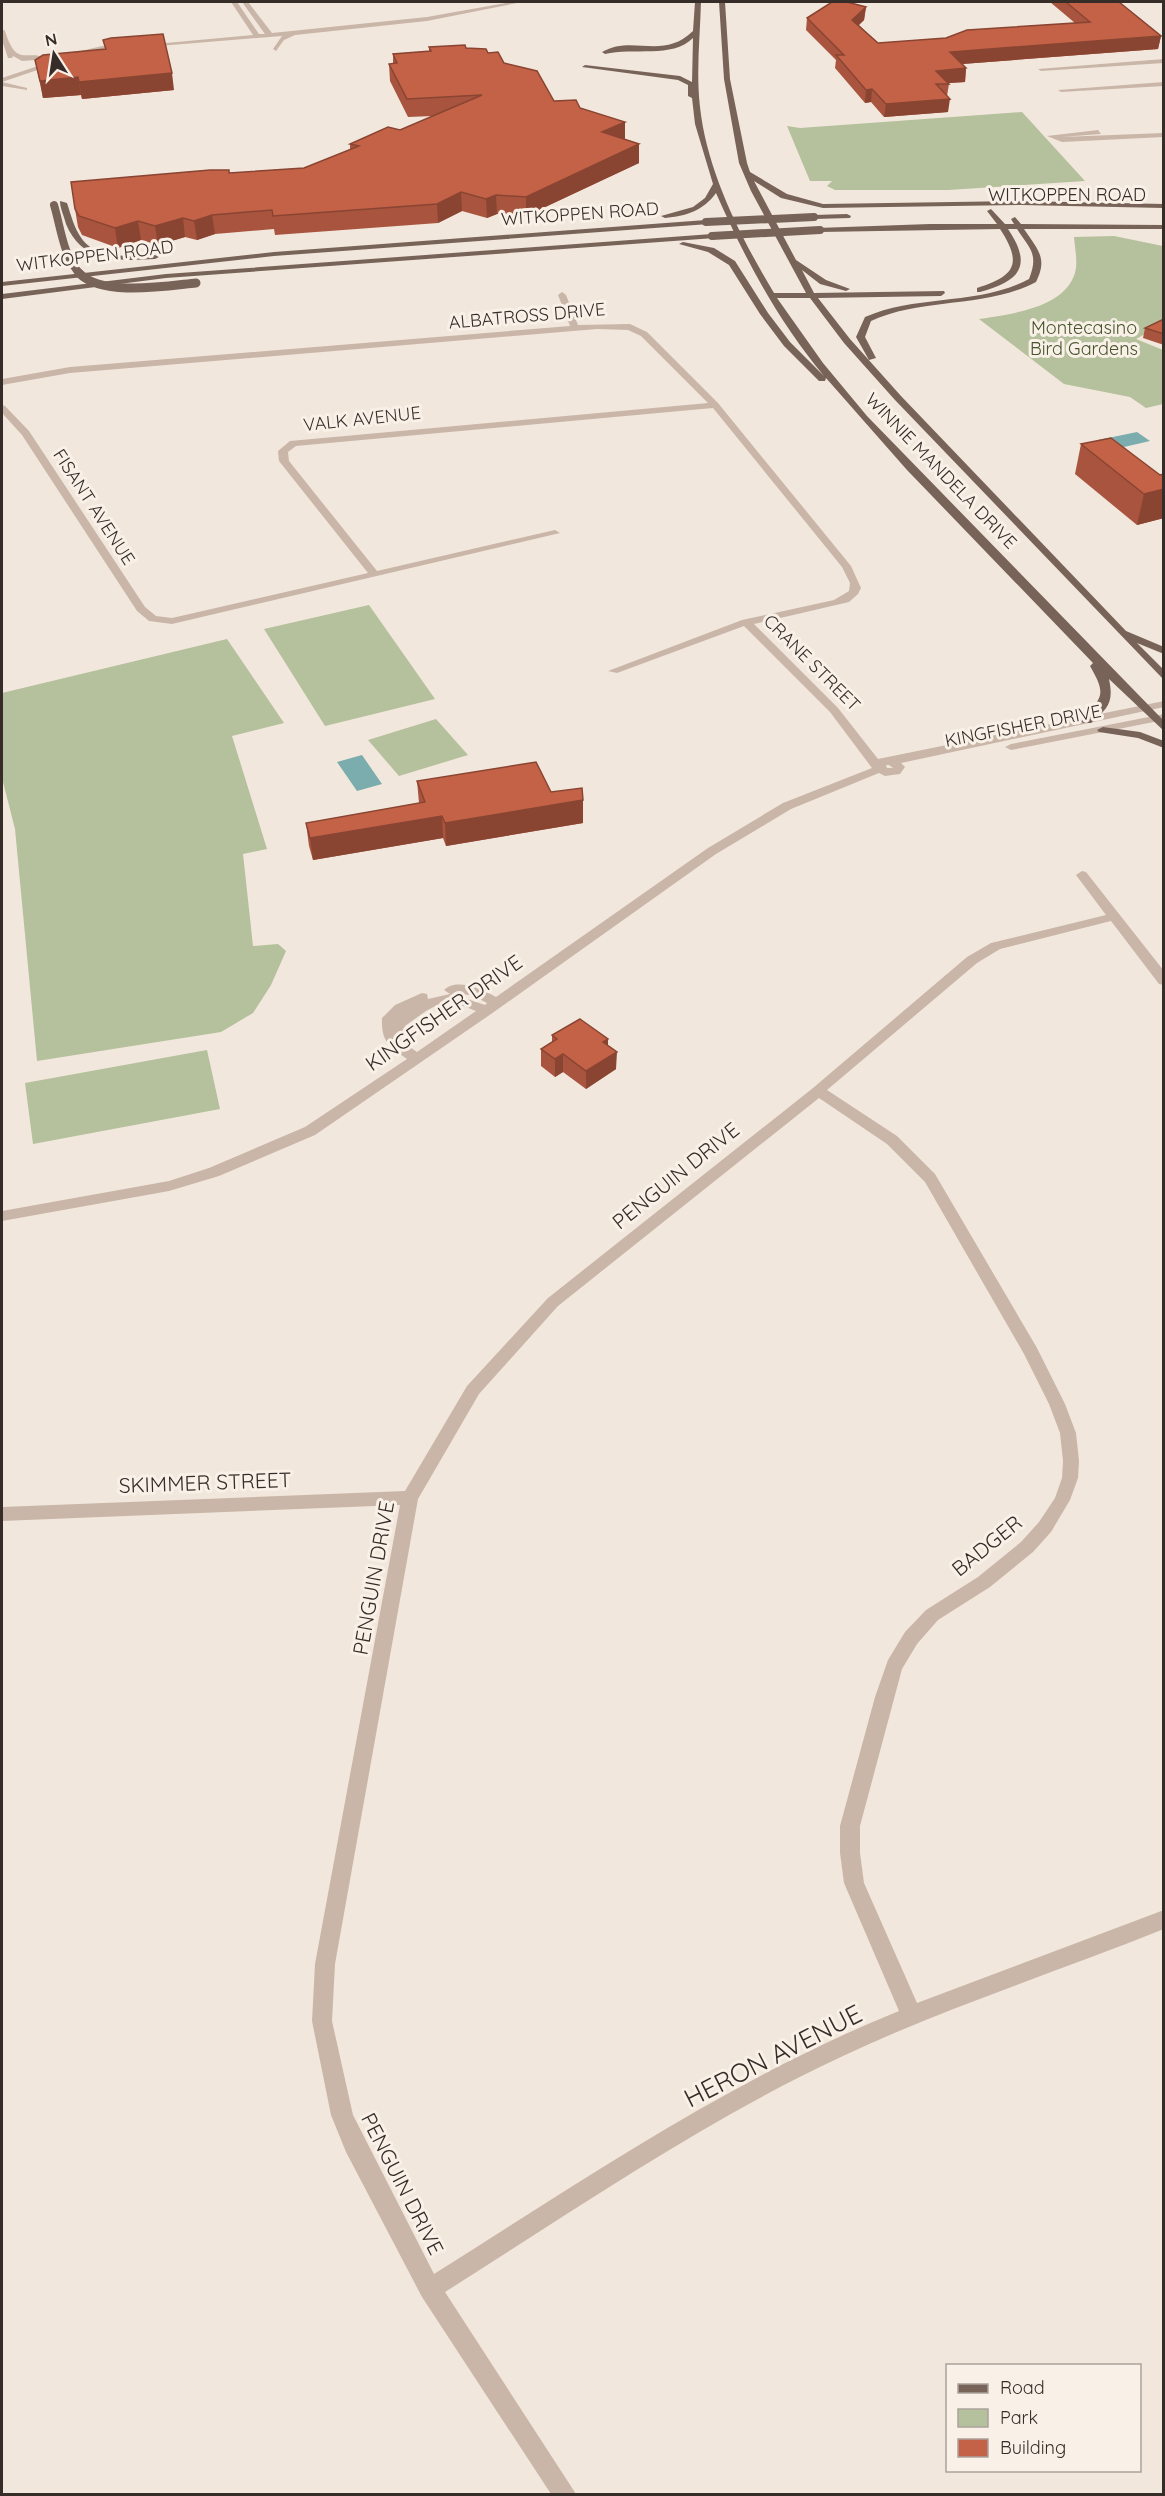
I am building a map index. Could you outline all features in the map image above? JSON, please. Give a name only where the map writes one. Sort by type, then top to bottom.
[{"type":"main road","name":"WINNIE MANDELA DRIVE","points":[[698,2],[696,104],[716,185],[744,250],[773,300],[852,405],[914,474],[1144,710],[1159,718],[1164,728]]},
{"type":"main road","name":"WINNIE MANDELA DRIVE","points":[[722,2],[733,119],[746,172],[814,298],[898,398],[1164,677]]},
{"type":"main road","points":[[605,52],[622,48],[676,47],[688,43],[697,31]]},
{"type":"main road","points":[[585,67],[680,78],[691,84],[691,97],[696,104]]},
{"type":"main road","points":[[746,172],[784,196],[823,206],[1021,203],[1164,206]]},
{"type":"main road","points":[[306,251],[443,234],[671,215],[705,204],[716,185]]},
{"type":"main road","points":[[274,254],[136,257],[95,251],[79,240],[58,204],[73,267],[82,276],[101,284],[127,287],[196,284],[366,269],[434,258]]},
{"type":"main road","points":[[773,300],[959,292],[996,286],[1011,278],[1018,271],[1020,263],[1013,246],[991,211]]},
{"type":"main road","name":"WITKOPPEN ROAD","points":[[2,284],[306,251],[706,222],[991,211],[1164,212]]},
{"type":"main road","points":[[898,398],[861,342],[861,326],[873,315],[888,309],[1008,293],[1030,281],[1038,272],[1039,263],[1012,211]]},
{"type":"main road","points":[[1032,249],[1039,237],[1063,229],[1121,225]]},
{"type":"main road","points":[[930,226],[987,234],[1013,246]]},
{"type":"main road","name":"WITKOPPEN ROAD","points":[[2,297],[112,281],[712,236],[930,226],[1164,226]]},
{"type":"main road","points":[[605,244],[679,243],[711,250],[722,255],[732,263],[764,314],[787,344],[836,393],[852,405]]},
{"type":"main road","points":[[790,256],[823,282],[853,291],[885,294]]},
{"type":"main road","points":[[814,298],[952,300]]},
{"type":"main road","points":[[1117,628],[1164,651]]},
{"type":"main road","points":[[1086,650],[1103,680],[1107,696],[1101,708],[1087,721]]},
{"type":"main road","points":[[1102,730],[1140,735],[1164,744]]},
{"type":"street","points":[[234,2],[254,33]]},
{"type":"street","points":[[245,2],[268,32]]},
{"type":"street","points":[[268,32],[494,2]]},
{"type":"street","points":[[276,49],[281,39],[288,35],[486,9],[517,2]]},
{"type":"street","points":[[8,49],[26,60],[56,57],[126,43],[338,28]]},
{"type":"street","points":[[2,31],[18,71]]},
{"type":"street","points":[[2,74],[70,58],[147,45],[254,33]]},
{"type":"street","points":[[2,82],[18,71],[56,57]]},
{"type":"street","points":[[1041,69],[1164,61]]},
{"type":"street","points":[[2,82],[25,89]]},
{"type":"street","points":[[1061,90],[1164,84]]},
{"type":"street","points":[[1098,132],[1051,136],[1062,140],[1161,135]]},
{"type":"street","points":[[562,295],[575,328]]},
{"type":"street","name":"ALBATROSS DRIVE","points":[[2,382],[70,370],[575,328],[630,327],[644,334],[715,405],[759,456],[856,582],[855,590],[849,598],[837,603],[746,622],[613,671]]},
{"type":"street","name":"VALK AVENUE","points":[[375,575],[281,456],[287,447],[304,440],[715,405]]},
{"type":"street","name":"FISANT AVENUE","points":[[2,408],[26,433],[141,609],[149,617],[161,621],[206,615],[375,575]]},
{"type":"street","points":[[375,575],[555,532]]},
{"type":"street","name":"CRANE STREET","points":[[746,622],[888,765]]},
{"type":"street","name":"KINGFISHER DRIVE","points":[[1013,742],[1056,728],[1164,704]]},
{"type":"street","name":"KINGFISHER DRIVE","points":[[2,1216],[169,1186],[214,1172],[310,1131],[417,1059],[712,851],[787,806],[888,765],[1013,742],[1065,737],[1159,718]]},
{"type":"street","points":[[1056,728],[1065,737]]},
{"type":"street","points":[[1082,875],[1112,917],[1164,981]]},
{"type":"street","name":"PENGUIN DRIVE","points":[[564,2494],[430,2289],[342,2115],[322,2021],[324,1964],[410,1498],[473,1390],[553,1302],[818,1091],[982,953],[1020,939],[1112,917]]},
{"type":"street","points":[[417,1059],[394,1043],[399,1024],[417,1009],[439,999],[464,998],[491,1007]]},
{"type":"street","name":"BADGER","points":[[818,1091],[893,1139],[910,1154],[930,1178],[1030,1352],[1057,1404],[1068,1432],[1071,1461],[1070,1478],[1062,1500],[1045,1527],[1028,1547],[984,1582],[932,1615],[911,1638],[894,1666],[884,1697],[850,1826],[850,1853],[854,1882],[912,2016]]},
{"type":"street","name":"SKIMMER STREET","points":[[2,1514],[410,1498]]},
{"type":"street","name":"HERON AVENUE","points":[[430,2289],[639,2158],[791,2070],[912,2016],[1164,1918]]},
{"type":"green space","points":[[1022,112],[1085,181],[948,190],[835,190],[827,186],[832,181],[810,181],[787,126],[800,128]]},
{"type":"green space","name":"Montecasino Bird Gardens","points":[[1114,236],[1163,246],[1163,324],[1136,339],[1163,350],[1163,404],[1146,408],[1130,397],[1064,384],[979,319],[1034,308],[1060,295],[1069,285],[1075,273],[1074,237]]},
{"type":"green space","points":[[369,605],[435,699],[325,726],[264,629]]},
{"type":"green space","points":[[227,639],[284,723],[232,736],[267,849],[243,854],[253,946],[278,944],[286,951],[271,985],[253,1013],[221,1032],[37,1061],[15,829],[2,778],[2,693]]},
{"type":"green space","points":[[436,719],[468,755],[399,776],[368,740]]},
{"type":"green space","points":[[207,1050],[220,1109],[33,1144],[25,1083]]},
{"type":"water","points":[[1137,432],[1150,441],[1111,450],[1098,440]]},
{"type":"water","points":[[362,755],[382,784],[357,791],[337,762]]},
{"type":"building","points":[[832,2],[847,2],[866,7],[852,20],[878,43],[946,38],[967,30],[1090,22],[1066,2],[1119,2],[1161,36],[950,52],[966,68],[936,71],[949,84],[936,84],[950,99],[886,104],[872,89],[866,90],[836,55],[844,55],[807,18]]},
{"type":"building","points":[[163,34],[172,73],[79,82],[78,77],[40,81],[35,60],[43,55],[106,49],[103,40],[111,38]]},
{"type":"building","points":[[465,45],[466,48],[486,49],[488,53],[498,52],[504,63],[537,71],[554,101],[576,100],[580,108],[625,122],[602,132],[639,144],[526,197],[496,195],[486,199],[461,192],[437,204],[273,216],[272,210],[212,215],[194,221],[183,218],[155,226],[138,221],[115,228],[79,216],[75,209],[71,182],[210,170],[229,170],[229,173],[304,168],[359,146],[350,144],[388,127],[400,130],[482,95],[407,99],[389,64],[397,63],[393,54],[431,51],[429,47]]},
{"type":"building","points":[[1164,319],[1164,334],[1145,328]]},
{"type":"building","points":[[1111,438],[1160,475],[1164,474],[1164,489],[1144,494],[1081,444]]},
{"type":"building","points":[[536,762],[551,792],[582,788],[583,800],[445,823],[442,816],[310,838],[306,823],[425,802],[417,781]]},
{"type":"building","points":[[580,1019],[608,1039],[603,1042],[617,1052],[586,1071],[563,1054],[555,1059],[541,1049],[557,1039],[552,1035]]}]
